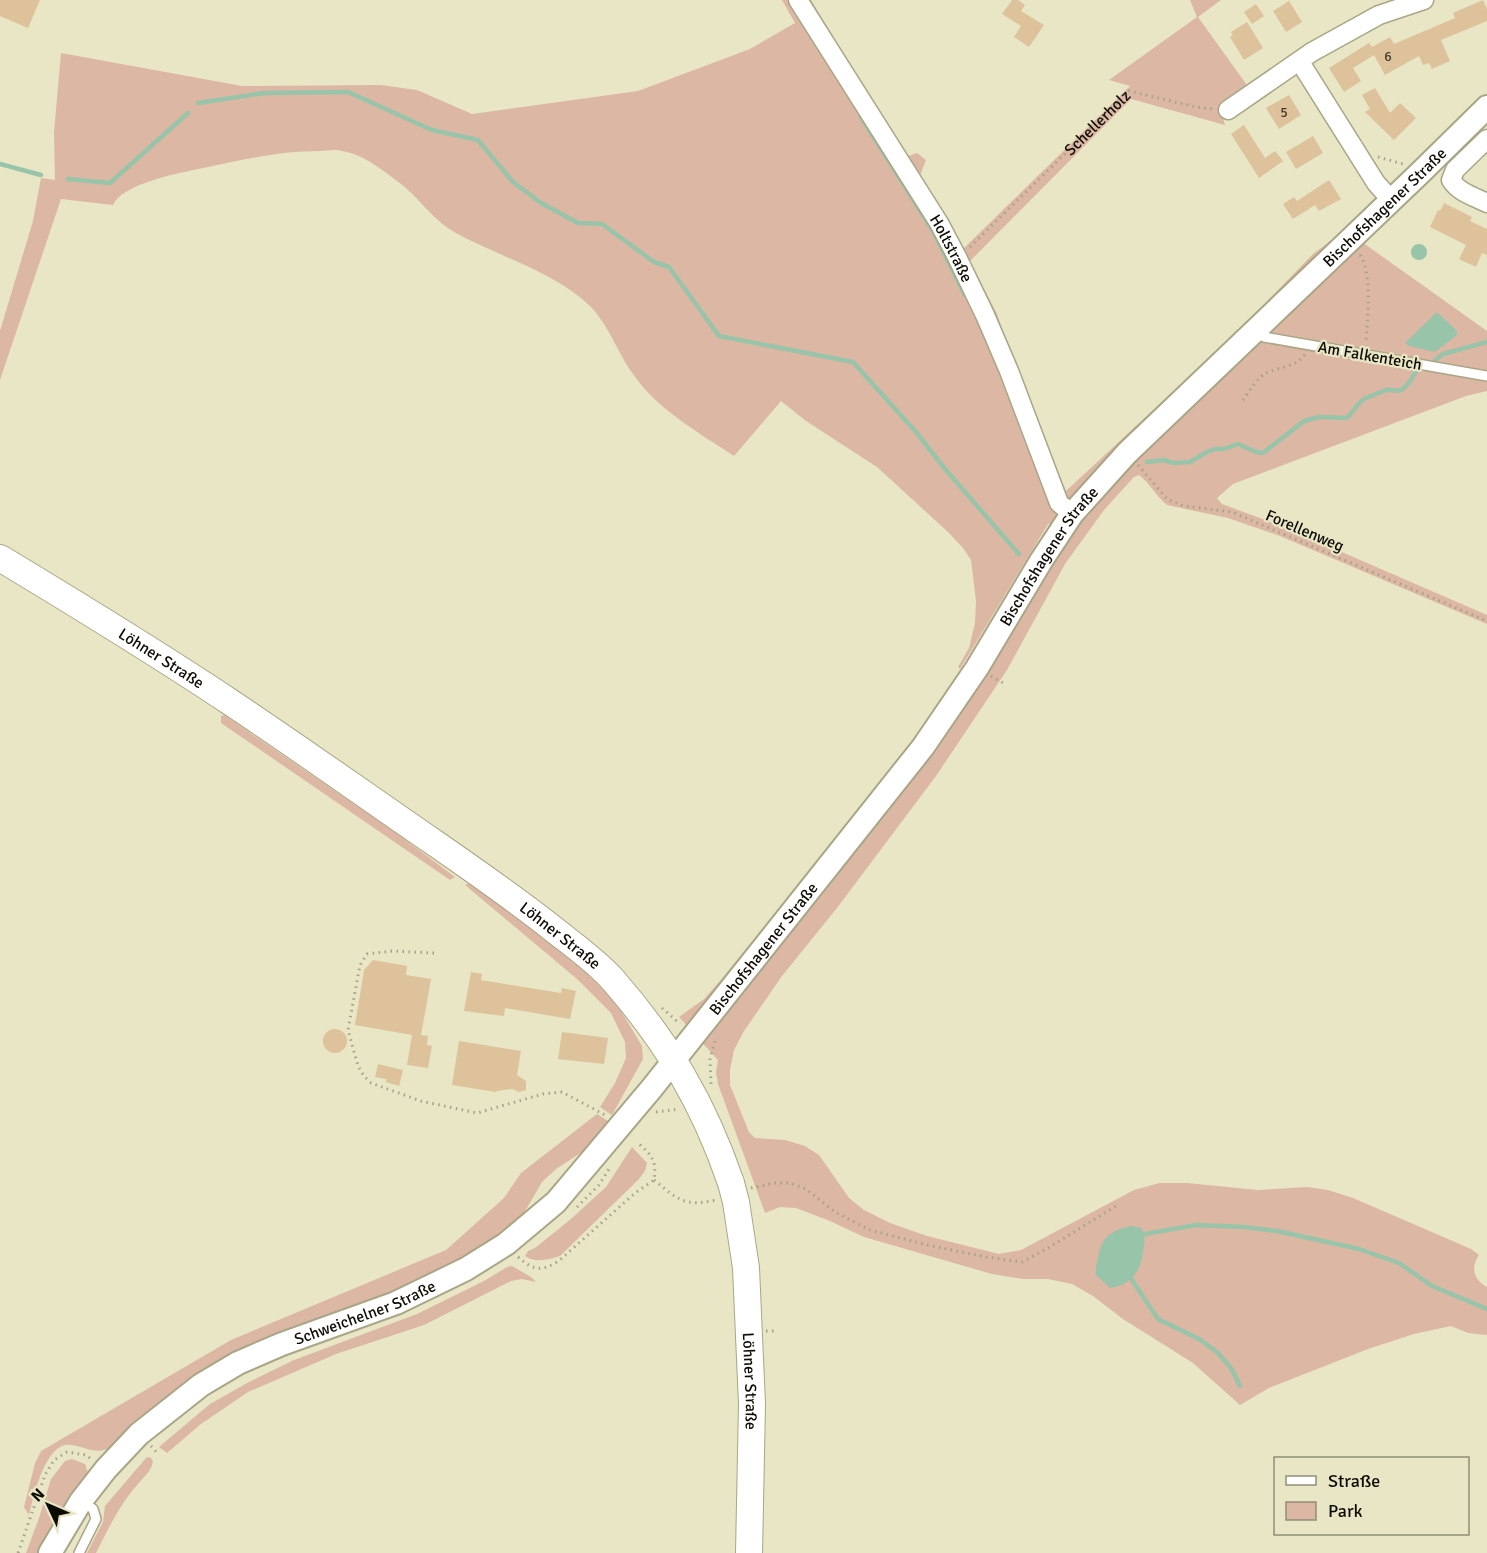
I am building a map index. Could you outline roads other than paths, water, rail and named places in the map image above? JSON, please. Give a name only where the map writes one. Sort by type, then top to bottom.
[{"type":"main road","name":"Löhner Straße","points":[[0,558],[116,628],[230,702],[532,912],[611,978],[645,1018],[697,1099],[735,1193],[746,1268],[752,1404],[749,1553]]},
{"type":"street","name":"Holtstraße","points":[[798,0],[939,223],[985,315],[1059,504],[1072,514]]},
{"type":"street","points":[[1228,110],[1312,52],[1379,15],[1424,0]]},
{"type":"street","points":[[1300,62],[1376,183],[1392,201]]},
{"type":"street","name":"Bischofshagener Straße","points":[[674,1060],[922,747],[977,668],[1072,514],[1126,453],[1392,201],[1487,107]]},
{"type":"street","points":[[1487,139],[1455,170],[1451,180],[1462,191],[1487,203]]},
{"type":"street","name":"Schweichelner Straße","points":[[50,1553],[81,1501],[106,1469],[139,1434],[201,1385],[238,1363],[282,1344],[396,1303],[466,1269],[506,1244],[556,1202],[571,1186],[674,1060]]},
{"type":"lane","name":"Am Falkenteich","points":[[1254,331],[1264,337],[1366,353],[1487,376]]},
{"type":"lane","points":[[79,1553],[96,1519],[93,1509],[81,1501]]},
{"type":"waterway","points":[[198,103],[264,93],[348,92],[432,130],[478,140],[513,182],[541,203],[578,223],[602,224],[654,262],[669,267],[719,336],[853,362],[916,432],[1019,554]]},
{"type":"waterway","points":[[68,179],[110,183],[188,113]]},
{"type":"waterway","points":[[861,117],[933,231],[965,295]]},
{"type":"waterway","points":[[0,164],[41,175]]},
{"type":"waterway","points":[[1434,361],[1443,354],[1487,342]]},
{"type":"waterway","points":[[1147,462],[1164,460],[1173,463],[1190,462],[1207,452],[1238,444],[1263,453],[1304,421],[1319,417],[1347,418],[1365,398],[1386,390],[1399,391],[1408,384],[1416,372]]},
{"type":"waterway","points":[[1145,1234],[1196,1225],[1277,1231],[1359,1249],[1399,1263],[1432,1286],[1487,1309]]},
{"type":"waterway","points":[[1132,1280],[1158,1319],[1199,1339],[1217,1352],[1231,1368],[1240,1386]]}]
